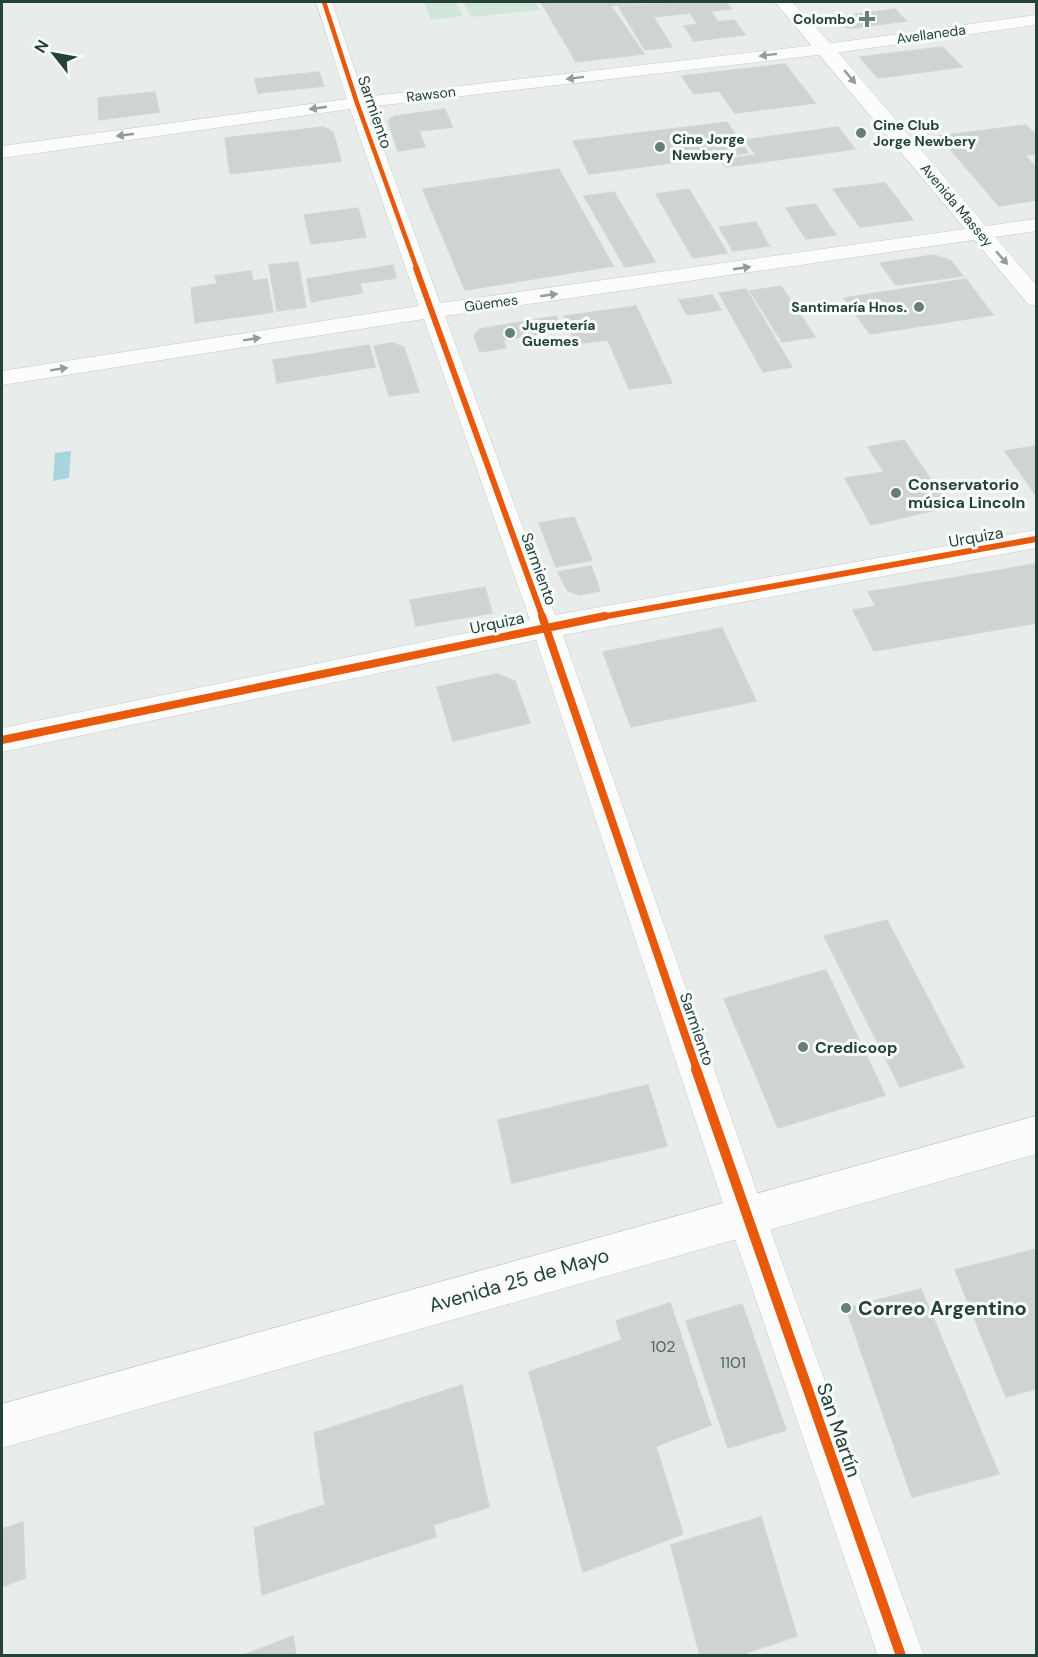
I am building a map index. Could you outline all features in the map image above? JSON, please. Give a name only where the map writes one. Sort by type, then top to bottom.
[{"type":"main road","name":"Avenida Massey","points":[[783,2],[826,49],[1036,298]]},
{"type":"main road","name":"Avenida 25 de Mayo","points":[[2,1426],[1036,1135]]},
{"type":"street","name":"Sarmiento","points":[[324,2],[357,103],[546,627],[746,1215]]},
{"type":"street","name":"Avellaneda","points":[[826,49],[1036,20]]},
{"type":"street","name":"Rawson","points":[[2,152],[357,103],[826,49]]},
{"type":"street","name":"Güemes","points":[[2,378],[431,311],[1036,225]]},
{"type":"street","name":"Urquiza","points":[[2,740],[546,627],[1036,540]]},
{"type":"street","name":"San Martín","points":[[746,1215],[901,1656]]},
{"type":"green space","points":[[424,2],[456,2],[463,16],[431,20]]},
{"type":"green space","points":[[463,2],[535,2],[540,10],[471,17]]},
{"type":"water","points":[[71,451],[69,478],[53,481],[55,453]]},
{"type":"building","points":[[541,2],[654,2],[611,6],[644,54],[576,62]]},
{"type":"building","points":[[672,2],[726,2],[731,9],[653,17],[672,47],[645,50],[619,7]]},
{"type":"building","name":"Colombo","points":[[895,9],[906,21],[853,28],[836,26],[829,18]]},
{"type":"building","points":[[710,11],[718,22],[734,20],[745,35],[694,41],[684,26],[698,24],[690,13]]},
{"type":"building","points":[[942,47],[962,67],[878,78],[860,57]]},
{"type":"building","points":[[785,64],[815,103],[735,113],[719,91],[694,94],[682,76]]},
{"type":"building","points":[[319,72],[324,86],[258,93],[255,79]]},
{"type":"building","points":[[155,92],[159,112],[99,120],[98,98]]},
{"type":"building","points":[[445,109],[452,127],[419,131],[425,147],[398,151],[388,121],[395,116]]},
{"type":"building","name":"Cine Jorge Newbery","points":[[727,122],[748,153],[589,174],[573,141]]},
{"type":"building","points":[[1026,125],[1036,135],[1036,154],[1025,155],[1036,168],[1036,200],[999,206],[939,136]]},
{"type":"building","points":[[323,127],[333,132],[341,161],[230,174],[225,138]]},
{"type":"building","points":[[838,127],[855,149],[726,167],[720,160],[756,155],[745,140]]},
{"type":"building","points":[[559,169],[613,266],[465,290],[423,189]]},
{"type":"building","points":[[505,179],[536,240],[474,249],[446,188]]},
{"type":"building","points":[[885,183],[913,220],[860,227],[833,189]]},
{"type":"building","points":[[689,189],[727,253],[693,258],[656,194]]},
{"type":"building","points":[[614,192],[655,262],[625,267],[584,196]]},
{"type":"building","points":[[815,204],[836,235],[806,239],[786,208]]},
{"type":"building","points":[[358,208],[366,237],[311,244],[304,215]]},
{"type":"building","points":[[756,222],[769,246],[733,251],[719,227]]},
{"type":"building","points":[[934,255],[951,261],[963,276],[896,285],[880,263]]},
{"type":"building","points":[[298,262],[306,307],[277,311],[269,265]]},
{"type":"building","points":[[393,265],[396,278],[360,283],[362,293],[311,302],[307,279]]},
{"type":"building","points":[[251,271],[253,281],[267,279],[273,312],[195,323],[191,288],[217,284],[215,276]]},
{"type":"building","name":"Santimaría Hnos.","points":[[966,279],[993,315],[870,334],[844,298]]},
{"type":"building","points":[[781,286],[815,337],[782,342],[750,291]]},
{"type":"building","points":[[746,289],[792,367],[763,372],[719,293]]},
{"type":"building","points":[[712,295],[721,310],[687,315],[679,300]]},
{"type":"building","points":[[636,306],[672,383],[629,389],[608,340],[576,344],[564,316]]},
{"type":"building","name":"Juguetería Guemes","points":[[556,316],[562,330],[503,340],[506,348],[480,352],[474,336],[480,329]]},
{"type":"building","points":[[392,343],[404,347],[419,392],[389,396],[374,346]]},
{"type":"building","points":[[369,345],[375,367],[277,383],[273,360]]},
{"type":"building","name":"Conservatorio música Lincoln","points":[[904,440],[949,507],[871,525],[845,478],[884,472],[868,447]]},
{"type":"building","points":[[1036,446],[1036,495],[1005,451]]},
{"type":"building","points":[[574,517],[592,560],[556,567],[539,523]]},
{"type":"building","points":[[1036,564],[1036,623],[874,651],[853,610],[876,606],[868,592]]},
{"type":"building","points":[[591,566],[600,591],[579,595],[567,590],[558,572]]},
{"type":"building","points":[[485,587],[492,613],[416,626],[410,600]]},
{"type":"building","points":[[722,628],[756,701],[631,727],[603,652]]},
{"type":"building","points":[[497,674],[515,681],[530,723],[453,741],[437,687]]},
{"type":"building","points":[[887,920],[964,1067],[900,1087],[824,936]]},
{"type":"building","name":"Credicoop","points":[[826,970],[885,1095],[778,1128],[724,999]]},
{"type":"building","points":[[648,1085],[667,1146],[512,1183],[498,1120]]},
{"type":"building","points":[[1036,1249],[1036,1389],[1006,1397],[955,1270]]},
{"type":"building","points":[[921,1289],[999,1474],[912,1497],[846,1308]]},
{"type":"building","points":[[670,1303],[711,1425],[656,1446],[616,1321]]},
{"type":"building","points":[[742,1304],[786,1430],[728,1448],[686,1321]]},
{"type":"building","points":[[623,1340],[683,1534],[583,1572],[529,1372]]},
{"type":"building","points":[[462,1385],[489,1507],[433,1525],[436,1537],[335,1570],[314,1433]]},
{"type":"building","points":[[325,1505],[335,1570],[262,1595],[254,1528]]},
{"type":"building","points":[[761,1517],[797,1636],[737,1656],[700,1656],[671,1545]]},
{"type":"building","points":[[23,1522],[25,1578],[2,1587],[2,1529]]},
{"type":"building","points":[[293,1636],[296,1656],[241,1656]]},
{"type":"cycle path","points":[[324,2],[357,103],[546,627],[746,1215],[901,1656]]},
{"type":"cycle path","points":[[2,740],[546,627],[1036,539]]},
{"type":"place","name":"Colombo","points":[[867,19]]},
{"type":"place","name":"Cine Club Jorge Newbery","points":[[861,133]]},
{"type":"place","name":"Cine Jorge Newbery","points":[[660,147]]},
{"type":"place","name":"Santimaría Hnos.","points":[[919,307]]},
{"type":"place","name":"Juguetería Guemes","points":[[510,333]]},
{"type":"place","name":"Conservatorio música Lincoln","points":[[896,493]]},
{"type":"place","name":"Credicoop","points":[[803,1047]]},
{"type":"place","name":"Correo Argentino","points":[[846,1308]]}]
